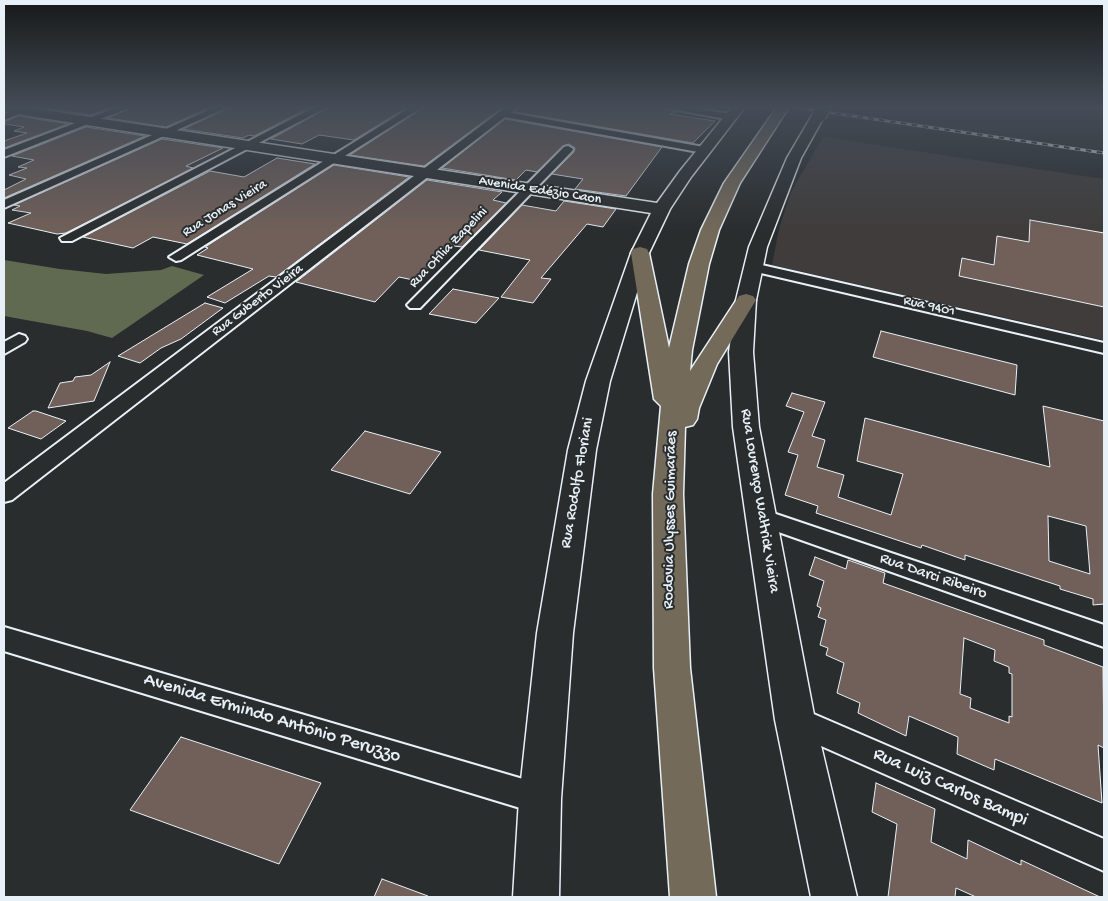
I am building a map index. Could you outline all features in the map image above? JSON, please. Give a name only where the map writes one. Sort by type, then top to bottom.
[{"type":"highway","name":"Rodovia Ulysses Guimarães","points":[[693,897],[672,668],[668,494],[672,425],[680,350],[710,230],[732,183],[755,149]]},
{"type":"highway","points":[[640,253],[672,425]]},
{"type":"highway","points":[[668,494],[686,408],[705,364],[746,300]]},
{"type":"main road","name":"Avenida Edézio Caon","points":[[292,149],[663,206]]},
{"type":"main road","name":"Rua Lourenço Waltrick Vieira","points":[[799,149],[776,198],[753,267],[746,300],[741,352],[743,389],[761,517],[795,720],[834,897]]},
{"type":"main road","name":"Rua Rodolfo Floriani","points":[[536,897],[540,799],[555,633],[582,450],[598,381],[640,253],[663,206],[704,150]]},
{"type":"street","points":[[4,154],[17,149]]},
{"type":"street","points":[[4,204],[129,149]]},
{"type":"street","points":[[67,238],[240,149]]},
{"type":"street","name":"Rua Jonas Vieira","points":[[176,257],[349,149]]},
{"type":"street","name":"Rua Guberto Vieira","points":[[4,494],[457,149]]},
{"type":"street","name":"Rua Otília Zapelini","points":[[416,305],[568,149]]},
{"type":"street","points":[[699,149],[704,150]]},
{"type":"street","name":"Rua 9401","points":[[753,267],[1104,348]]},
{"type":"street","points":[[4,349],[19,339]]},
{"type":"street","name":"Rua Darci Ribeiro","points":[[761,517],[1104,636]]},
{"type":"street","name":"Avenida Ermindo Antônio Peruzzo","points":[[4,639],[540,799]]},
{"type":"street","name":"Rua Luiz Carlos Bampi","points":[[795,720],[1104,855]]},
{"type":"shaded area","points":[[140,149],[233,149],[197,167],[126,155]]},
{"type":"shaded area","points":[[816,149],[904,149],[1104,179],[1104,340],[772,265],[779,229],[791,192]]},
{"type":"green space","points":[[4,260],[106,274],[161,270],[172,266],[204,275],[112,338],[87,331],[4,316]]},
{"type":"building","points":[[30,149],[115,149],[4,198],[4,190],[26,179],[9,175],[27,168],[18,167],[34,160],[12,156]]},
{"type":"building","points":[[139,149],[221,149],[186,166],[193,168],[66,233],[57,234],[8,223],[31,213],[12,210],[20,206],[14,205]]},
{"type":"building","points":[[359,149],[447,149],[424,166],[350,155]]},
{"type":"building","points":[[466,149],[560,149],[537,172],[526,170],[516,180],[442,168]]},
{"type":"building","points":[[575,149],[660,149],[626,196],[575,189],[583,179],[552,174]]},
{"type":"building","points":[[277,158],[315,164],[187,244],[153,237],[133,248],[83,237],[210,171],[244,177]]},
{"type":"building","points":[[334,165],[409,177],[276,277],[269,276],[225,303],[207,297],[253,269],[197,255],[208,248],[205,247]]},
{"type":"building","points":[[427,180],[502,192],[493,200],[506,203],[462,247],[454,246],[418,281],[399,277],[375,302],[296,282]]},
{"type":"building","points":[[564,201],[616,209],[603,227],[587,224],[541,278],[551,279],[533,303],[501,297],[530,260],[479,250],[522,205],[556,211]]},
{"type":"building","points":[[1030,220],[1104,233],[1104,307],[959,276],[962,258],[994,265],[997,236],[1029,242]]},
{"type":"building","points":[[453,289],[499,298],[476,323],[429,314]]},
{"type":"building","points":[[205,303],[223,308],[181,339],[161,348],[140,363],[118,356]]},
{"type":"building","points":[[881,331],[1017,365],[1015,395],[873,357]]},
{"type":"building","points":[[110,362],[94,401],[48,408],[60,383],[73,381],[75,377],[91,375]]},
{"type":"building","points":[[792,393],[825,402],[812,436],[825,440],[817,467],[844,475],[838,497],[891,515],[903,474],[857,461],[865,418],[1050,467],[1043,406],[1104,421],[1104,604],[1093,605],[1093,599],[1060,589],[1060,586],[965,555],[965,560],[922,545],[921,548],[816,513],[818,506],[785,495],[798,455],[788,452],[804,412],[786,406]],"holes":[[[1048,516],[1086,526],[1090,574],[1049,561]]]},
{"type":"building","points":[[33,411],[66,421],[41,439],[8,428]]},
{"type":"building","points":[[365,431],[441,452],[410,494],[331,470]]},
{"type":"building","points":[[815,557],[846,569],[848,560],[885,573],[883,583],[1044,640],[1044,645],[1103,667],[1104,748],[1098,745],[1102,803],[995,759],[994,770],[957,754],[958,737],[909,716],[906,736],[858,713],[860,703],[837,693],[844,663],[826,655],[828,648],[820,645],[826,620],[818,617],[821,608],[817,606],[824,581],[809,575]],"holes":[[[964,638],[995,650],[994,661],[1009,667],[1009,673],[1012,674],[1012,717],[1009,716],[1009,723],[970,708],[971,698],[960,694]]]},
{"type":"building","points":[[181,737],[321,783],[279,864],[130,810]]},
{"type":"building","points":[[876,783],[935,809],[931,842],[967,859],[968,840],[1021,865],[1021,860],[1100,897],[976,897],[956,888],[955,897],[888,897],[897,824],[872,812]]},
{"type":"building","points":[[382,879],[428,896],[428,897],[374,897]]},
{"type":"railway","points":[[1077,149],[1104,153]]}]
